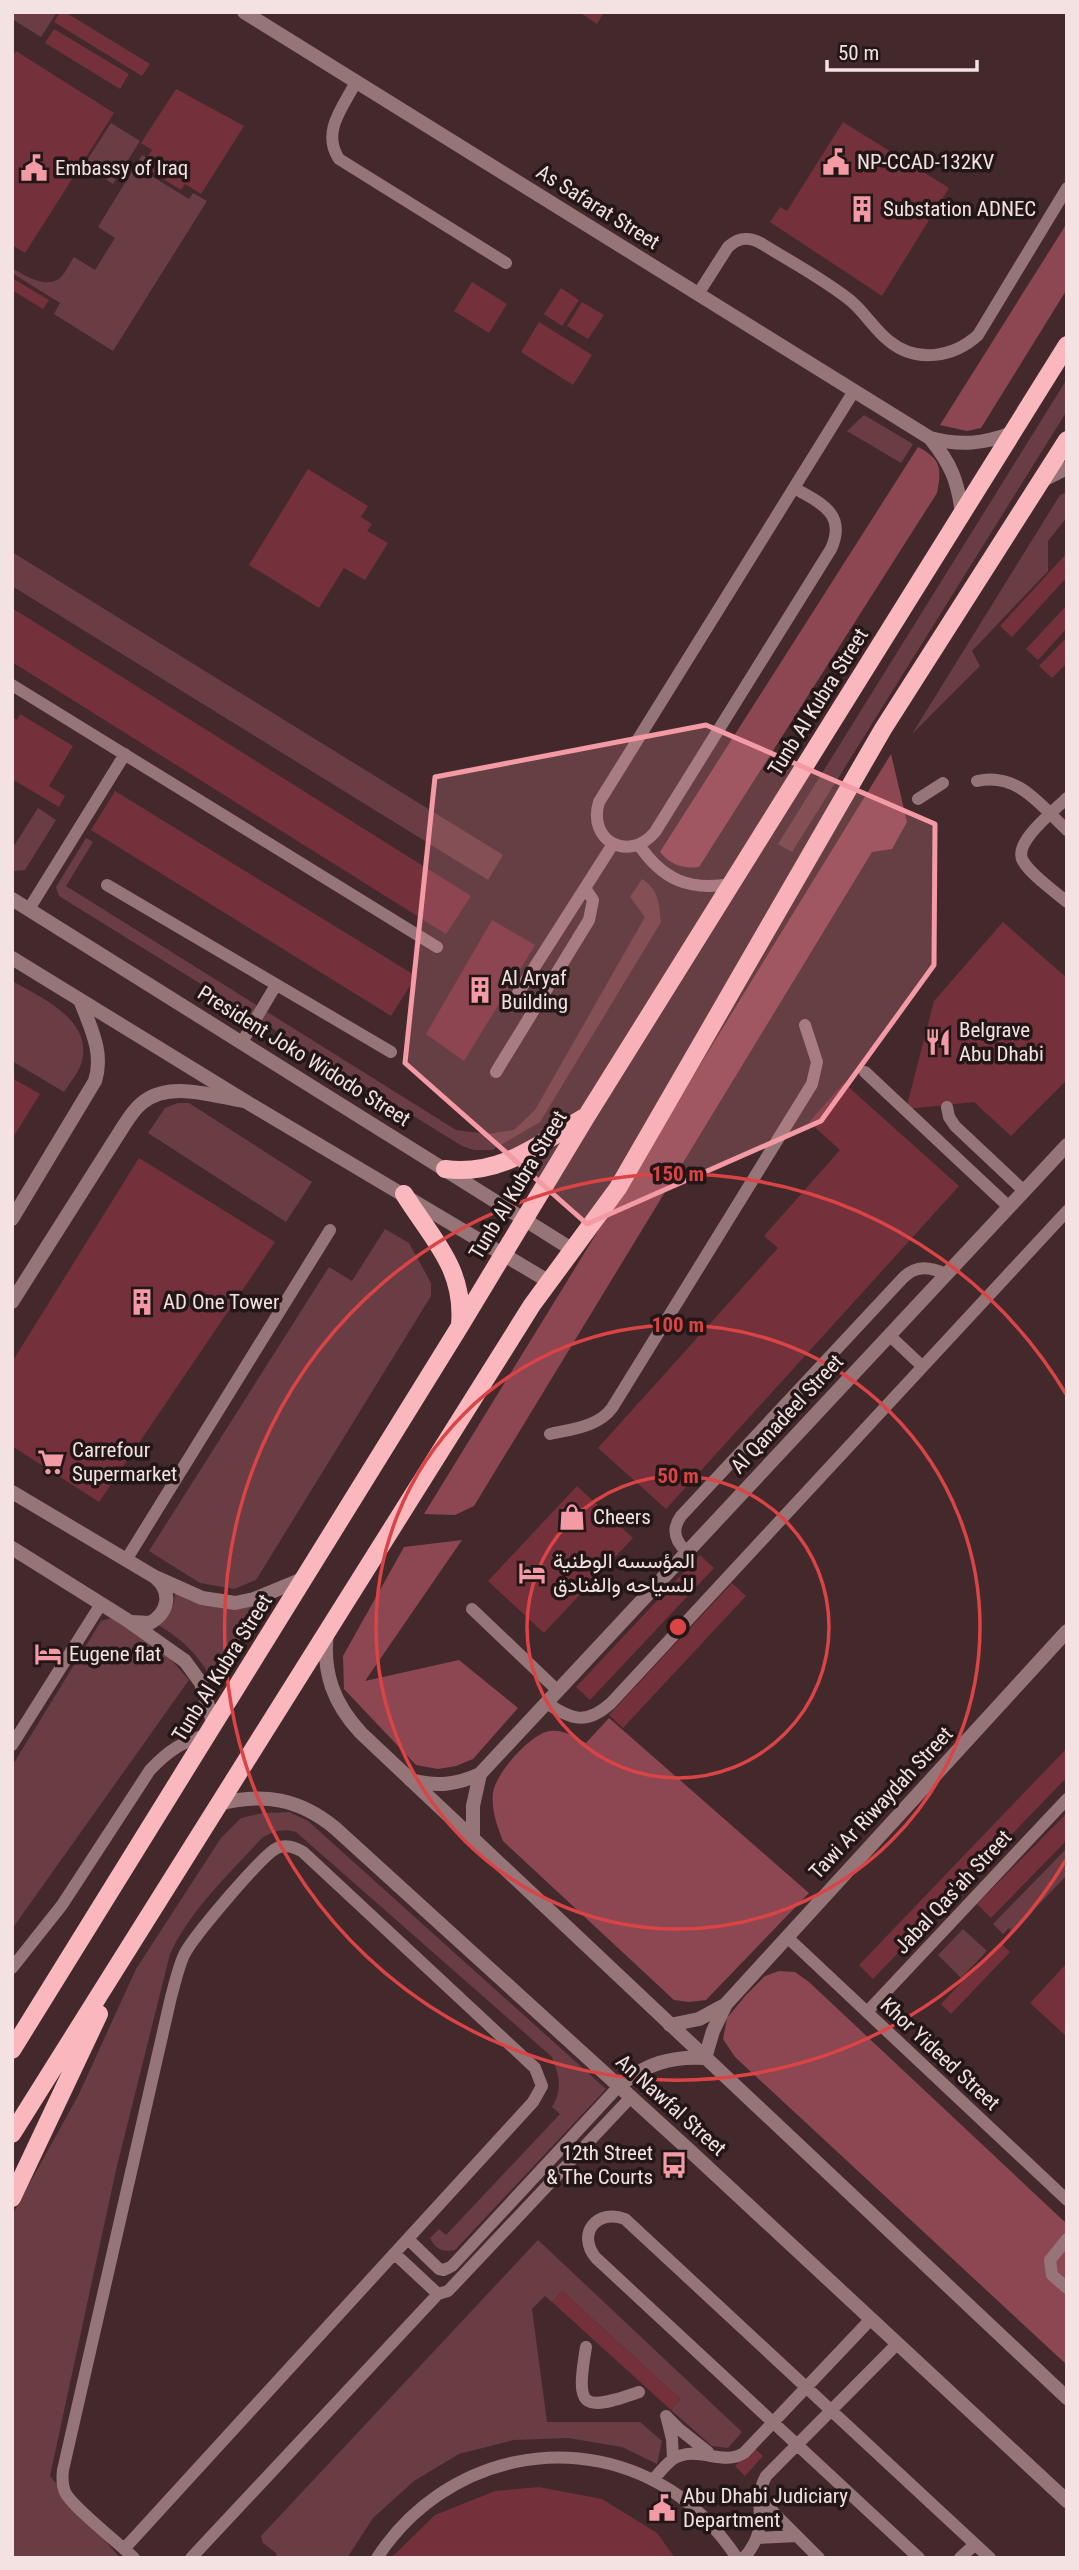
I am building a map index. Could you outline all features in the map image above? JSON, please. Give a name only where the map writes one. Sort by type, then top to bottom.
[{"type":"main road","name":"Tunb Al Kubra Street","points":[[12,2050],[305,1578],[586,1117],[1067,345]]},
{"type":"main road","points":[[12,2134],[548,1281],[618,1188],[884,729],[1067,440]]},
{"type":"main road","points":[[445,1169],[462,1171],[496,1167],[586,1117]]},
{"type":"main road","points":[[404,1194],[437,1241],[454,1272],[461,1298],[460,1326]]},
{"type":"main road","points":[[12,2198],[132,1944]]},
{"type":"street","name":"As Safarat Street","points":[[244,12],[930,438],[963,444],[996,439],[1012,433]]},
{"type":"street","name":"As Safarat Street","points":[[930,438],[950,465],[957,481],[962,514]]},
{"type":"street","points":[[1041,480],[1067,468]]},
{"type":"street","name":"President Joko Widodo Street","points":[[12,899],[573,1250]]},
{"type":"street","points":[[12,958],[245,1101],[548,1281]]},
{"type":"street","points":[[12,1219],[95,1081],[99,1069],[99,1056],[81,1002]]},
{"type":"street","points":[[12,1302],[140,1104],[167,1091],[245,1101]]},
{"type":"street","name":"Al Qanadeel Street","points":[[480,1774],[1067,1145]]},
{"type":"street","points":[[12,1492],[155,1577],[202,1598],[235,1602],[271,1594],[305,1578]]},
{"type":"street","points":[[12,1548],[127,1620],[178,1656],[194,1671],[207,1697],[211,1730]]},
{"type":"street","points":[[127,1620],[150,1623],[163,1613],[167,1597],[155,1577]]},
{"type":"street","name":"Tawi Ar Riwaydah Street","points":[[705,2058],[713,2031],[726,2004],[1067,1631]]},
{"type":"street","points":[[327,1633],[325,1656],[328,1680],[341,1709],[361,1733],[1067,2398]]},
{"type":"street","points":[[411,1780],[439,1785],[467,1780],[480,1774]]},
{"type":"street","points":[[473,1839],[473,1806],[480,1774]]},
{"type":"street","name":"An Nawfal Street","points":[[219,1804],[260,1797],[281,1799],[319,1815],[619,2086],[1065,2498]]},
{"type":"street","name":"Tawi Ar Riwaydah Street","points":[[670,2025],[698,2019],[726,2004]]},
{"type":"street","points":[[619,2086],[638,2072],[659,2062],[674,2058],[705,2058]]},
{"type":"lane","points":[[356,82],[331,131],[333,150],[339,159],[506,263]]},
{"type":"lane","points":[[698,294],[728,247],[734,241],[751,239],[852,302],[888,341],[898,347],[920,355],[944,354],[967,345],[978,335],[1067,188]]},
{"type":"lane","points":[[794,488],[828,509],[834,519],[835,540],[655,832],[639,845],[627,847],[613,844],[598,828],[596,818],[599,802],[854,391]]},
{"type":"lane","points":[[12,685],[438,947]]},
{"type":"lane","points":[[29,909],[125,754]]},
{"type":"lane","points":[[977,781],[998,779],[1016,784],[1067,831]]},
{"type":"lane","points":[[918,799],[943,783]]},
{"type":"lane","points":[[1067,798],[1023,842],[1020,854],[1025,864],[1067,902]]},
{"type":"lane","points":[[518,993],[613,844]]},
{"type":"lane","points":[[639,845],[651,863],[680,881],[710,887],[731,884]]},
{"type":"lane","points":[[107,885],[390,1052]]},
{"type":"lane","points":[[496,1072],[589,920],[593,900],[585,888]]},
{"type":"lane","points":[[242,1042],[276,985]]},
{"type":"lane","points":[[550,1434],[593,1424],[607,1415],[612,1408],[812,1084],[817,1062],[805,1025]]},
{"type":"lane","points":[[865,1072],[1009,1207]]},
{"type":"lane","points":[[947,1107],[955,1126],[1024,1191]]},
{"type":"lane","points":[[547,1703],[564,1715],[576,1718],[590,1717],[602,1712],[1067,1211]]},
{"type":"lane","points":[[126,1560],[330,1230]]},
{"type":"lane","points":[[687,1552],[679,1545],[675,1533],[681,1516],[902,1279],[912,1271],[926,1267],[947,1274]]},
{"type":"lane","points":[[889,1335],[922,1366]]},
{"type":"lane","points":[[12,1745],[101,1604]]},
{"type":"lane","points":[[472,1609],[557,1690]]},
{"type":"lane","points":[[12,1968],[62,1905],[150,1770],[166,1753],[182,1742],[211,1730]]},
{"type":"lane","name":"Jabal Qas'ah Street","points":[[867,2012],[1067,1799]]},
{"type":"lane","points":[[284,1846],[303,1852],[535,2068],[540,2076],[542,2085],[533,2102],[395,2254],[129,2553],[66,2495],[62,2470],[184,1954],[196,1935],[275,1849],[284,1846]]},
{"type":"lane","name":"Khor Yideed Street","points":[[787,1937],[1067,2200]]},
{"type":"lane","points":[[408,2239],[436,2266],[448,2269],[619,2086]]},
{"type":"lane","points":[[191,2558],[438,2294],[450,2289],[631,2097]]},
{"type":"lane","points":[[527,2185],[538,2195]]},
{"type":"lane","points":[[919,2558],[596,2258],[590,2251],[588,2236],[595,2222],[610,2216],[625,2219],[989,2558]]},
{"type":"lane","points":[[1067,2239],[1050,2260],[1052,2274],[1067,2288]]},
{"type":"lane","points":[[395,2254],[438,2294]]},
{"type":"lane","points":[[653,2480],[673,2459],[685,2454],[698,2452],[727,2459],[737,2458],[744,2453],[871,2319]]},
{"type":"lane","points":[[744,2558],[759,2538],[759,2493],[766,2476],[897,2344]]},
{"type":"lane","points":[[586,2347],[580,2384],[583,2395],[588,2400],[602,2404],[639,2392]]},
{"type":"lane","points":[[673,2459],[673,2439],[666,2416],[711,2455]]},
{"type":"lane","points":[[377,2558],[391,2536],[420,2507],[454,2483],[492,2467],[532,2458],[574,2458],[615,2465],[653,2480],[703,2515],[737,2558]]},
{"type":"lane","points":[[759,2493],[775,2514],[819,2558]]},
{"type":"lane","points":[[759,2538],[797,2536]]},
{"type":"lane","points":[[960,2558],[975,2544]]},
{"type":"highlighted area","points":[[706,725],[935,824],[934,965],[821,1121],[587,1224],[405,1063],[435,777]]},
{"type":"shaded area","points":[[12,12],[57,12],[41,37],[12,19]]},
{"type":"shaded area","points":[[111,123],[140,141],[113,184],[84,165]]},
{"type":"shaded area","points":[[142,155],[152,161],[145,172],[189,199],[193,193],[207,201],[113,351],[54,314],[60,303],[12,273],[12,268],[43,282],[56,281],[61,277],[74,257],[95,270],[115,238],[98,227]]},
{"type":"shaded area","points":[[1067,223],[1067,289],[981,428],[967,431],[940,425]]},
{"type":"shaded area","points":[[1067,379],[1067,411],[792,852],[778,844]]},
{"type":"shaded area","points":[[864,415],[913,444],[901,463],[847,431]]},
{"type":"shaded area","points":[[918,447],[938,465],[937,493],[699,867],[683,867],[673,863],[660,852]]},
{"type":"shaded area","points":[[1067,492],[1067,517],[1048,541],[1048,571],[972,651],[980,666],[912,734],[1060,495]]},
{"type":"shaded area","points":[[12,552],[503,855],[488,880],[12,586]]},
{"type":"shaded area","points":[[891,754],[907,822],[892,849],[872,852],[474,1506],[455,1515],[424,1514]]},
{"type":"shaded area","points":[[38,808],[56,820],[25,870],[13,871],[12,849]]},
{"type":"shaded area","points":[[86,838],[93,842],[66,886],[456,1130],[487,1134],[514,1130],[535,1110],[645,917],[630,897],[642,879],[655,892],[661,922],[540,1122],[492,1150],[474,1150],[462,1146],[59,896],[56,887]]},
{"type":"shaded area","points":[[14,982],[63,1013],[80,1035],[83,1049],[81,1064],[64,1092],[12,1061]]},
{"type":"shaded area","points":[[178,1103],[189,1103],[312,1182],[286,1222],[148,1133],[165,1108]]},
{"type":"shaded area","points":[[385,1229],[409,1243],[431,1283],[431,1296],[256,1580],[234,1589],[200,1583],[149,1551],[329,1267],[352,1281]]},
{"type":"shaded area","points":[[462,1540],[365,1681],[459,1660],[518,1708],[473,1759],[438,1769],[416,1765],[344,1689],[343,1656],[404,1547]]},
{"type":"shaded area","points":[[175,1592],[189,1600],[233,1610],[263,1604],[213,1682],[188,1647],[153,1622],[170,1611]]},
{"type":"shaded area","points":[[111,1618],[160,1647],[189,1680],[12,1929],[12,1766],[101,1621]]},
{"type":"shaded area","points":[[609,1718],[809,1893],[706,2000],[674,2000],[503,1841],[495,1817],[493,1793],[500,1776],[515,1756],[533,1739],[550,1731],[569,1734],[586,1743]]},
{"type":"shaded area","points":[[289,1812],[308,1821],[606,2089],[455,2250],[437,2248],[430,2238],[439,2229],[446,2235],[560,2114],[552,2107],[558,2094],[559,2082],[552,2057],[296,1832],[278,1831],[262,1838],[199,1907],[170,1954],[116,2170],[50,2476],[120,2558],[12,2558],[12,2215],[78,2096],[136,1969],[221,1838],[241,1818],[263,1813]]},
{"type":"shaded area","points":[[1067,1848],[1067,1875],[1013,1932],[1009,1928],[1003,1934],[993,1924]]},
{"type":"shaded area","points":[[963,1929],[987,1951],[961,1978],[938,1955]]},
{"type":"shaded area","points":[[779,1971],[795,1972],[809,1982],[1067,2224],[1067,2365],[735,2057],[723,2039],[727,2018],[765,1976]]},
{"type":"shaded area","points":[[538,2240],[742,2432],[728,2448],[712,2446],[671,2410],[680,2399],[562,2291],[552,2302],[545,2296],[532,2309],[547,2422],[640,2422],[662,2441],[657,2464],[622,2447],[568,2438],[514,2440],[459,2454],[414,2481],[373,2518],[347,2558],[277,2558],[276,2553],[263,2543],[261,2536]]},
{"type":"building","points":[[60,12],[65,12],[150,64],[142,76],[54,22]]},
{"type":"building","points":[[579,12],[604,12],[597,24]]},
{"type":"building","points":[[54,29],[129,74],[120,89],[45,43]]},
{"type":"building","points":[[16,51],[114,113],[25,253],[12,245],[12,57]]},
{"type":"building","points":[[176,89],[244,126],[201,194],[185,184],[181,190],[142,166],[152,150],[141,143]]},
{"type":"building","name":"Substation ADNEC","points":[[843,122],[949,188],[882,296],[770,222],[780,207],[787,211]]},
{"type":"building","points":[[12,278],[49,300],[43,309],[12,290]]},
{"type":"building","points":[[472,282],[507,304],[489,333],[454,311]]},
{"type":"building","points":[[561,288],[579,300],[562,326],[544,314]]},
{"type":"building","points":[[582,302],[604,315],[588,339],[567,326]]},
{"type":"building","points":[[539,322],[592,355],[573,385],[521,352]]},
{"type":"building","points":[[308,469],[368,506],[361,517],[372,524],[367,531],[388,543],[365,580],[344,568],[319,608],[249,565]]},
{"type":"building","points":[[1067,553],[1067,577],[1012,637],[1000,626]]},
{"type":"building","points":[[1067,605],[1067,628],[1038,660],[1026,649]]},
{"type":"building","points":[[12,608],[471,896],[446,934],[12,662]]},
{"type":"building","points":[[1067,637],[1067,663],[1052,678],[1039,666]]},
{"type":"building","points":[[20,714],[73,746],[49,786],[65,796],[59,807],[12,779],[12,717],[17,720]]},
{"type":"building","points":[[115,791],[416,976],[391,1016],[91,830]]},
{"type":"building","name":"Al Aryaf Building","points":[[492,920],[535,945],[464,1061],[426,1034]]},
{"type":"building","points":[[1003,922],[1067,978],[1067,1080],[1011,1136],[974,1102],[906,1109],[934,1001]]},
{"type":"building","points":[[12,1078],[40,1094],[12,1139]]},
{"type":"building","points":[[844,1083],[959,1186],[666,1509],[598,1448],[778,1248],[764,1236],[840,1150],[809,1122]]},
{"type":"building","name":"AD One Tower","points":[[139,1158],[275,1242],[99,1502],[12,1446],[12,1362]]},
{"type":"building","points":[[577,1486],[633,1538],[544,1633],[488,1581]]},
{"type":"building","points":[[700,1555],[714,1568],[590,1700],[576,1687]]},
{"type":"building","points":[[732,1583],[746,1596],[623,1728],[609,1715]]},
{"type":"building","points":[[1067,1748],[1067,1777],[873,1979],[859,1965]]},
{"type":"building","points":[[1067,1813],[1067,1840],[991,1918],[977,1904]]},
{"type":"building","points":[[1000,1942],[1010,1952],[951,2014],[941,2004]]},
{"type":"building","points":[[1067,1963],[1067,2037],[1030,2003]]},
{"type":"building","points":[[562,2291],[680,2399],[671,2410],[552,2302]]},
{"type":"building","points":[[753,2447],[763,2456],[745,2476],[735,2466]]},
{"type":"building","points":[[539,2487],[602,2499],[657,2533],[675,2558],[391,2558],[435,2515],[495,2491]]},
{"type":"place","name":"NP-CCAD-132KV","points":[[836,162]]},
{"type":"place","name":"Embassy of Iraq","points":[[34,168]]},
{"type":"place","name":"Substation ADNEC","points":[[862,209]]},
{"type":"place","name":"Al Aryaf Building","points":[[480,990]]},
{"type":"place","name":"Belgrave Abu Dhabi","points":[[938,1042]]},
{"type":"place","name":"AD One Tower","points":[[142,1302]]},
{"type":"place","name":"Carrefour Supermarket","points":[[51,1462]]},
{"type":"place","name":"Cheers","points":[[572,1517]]},
{"type":"place","name":"المؤسسه الوطنية للسياحه والفنادق","points":[[532,1573]]},
{"type":"place","name":"Eugene flat","points":[[48,1654]]},
{"type":"place","name":"12th Street & The Courts","points":[[674,2165]]},
{"type":"place","name":"Abu Dhabi Judiciary Department","points":[[662,2508]]}]
